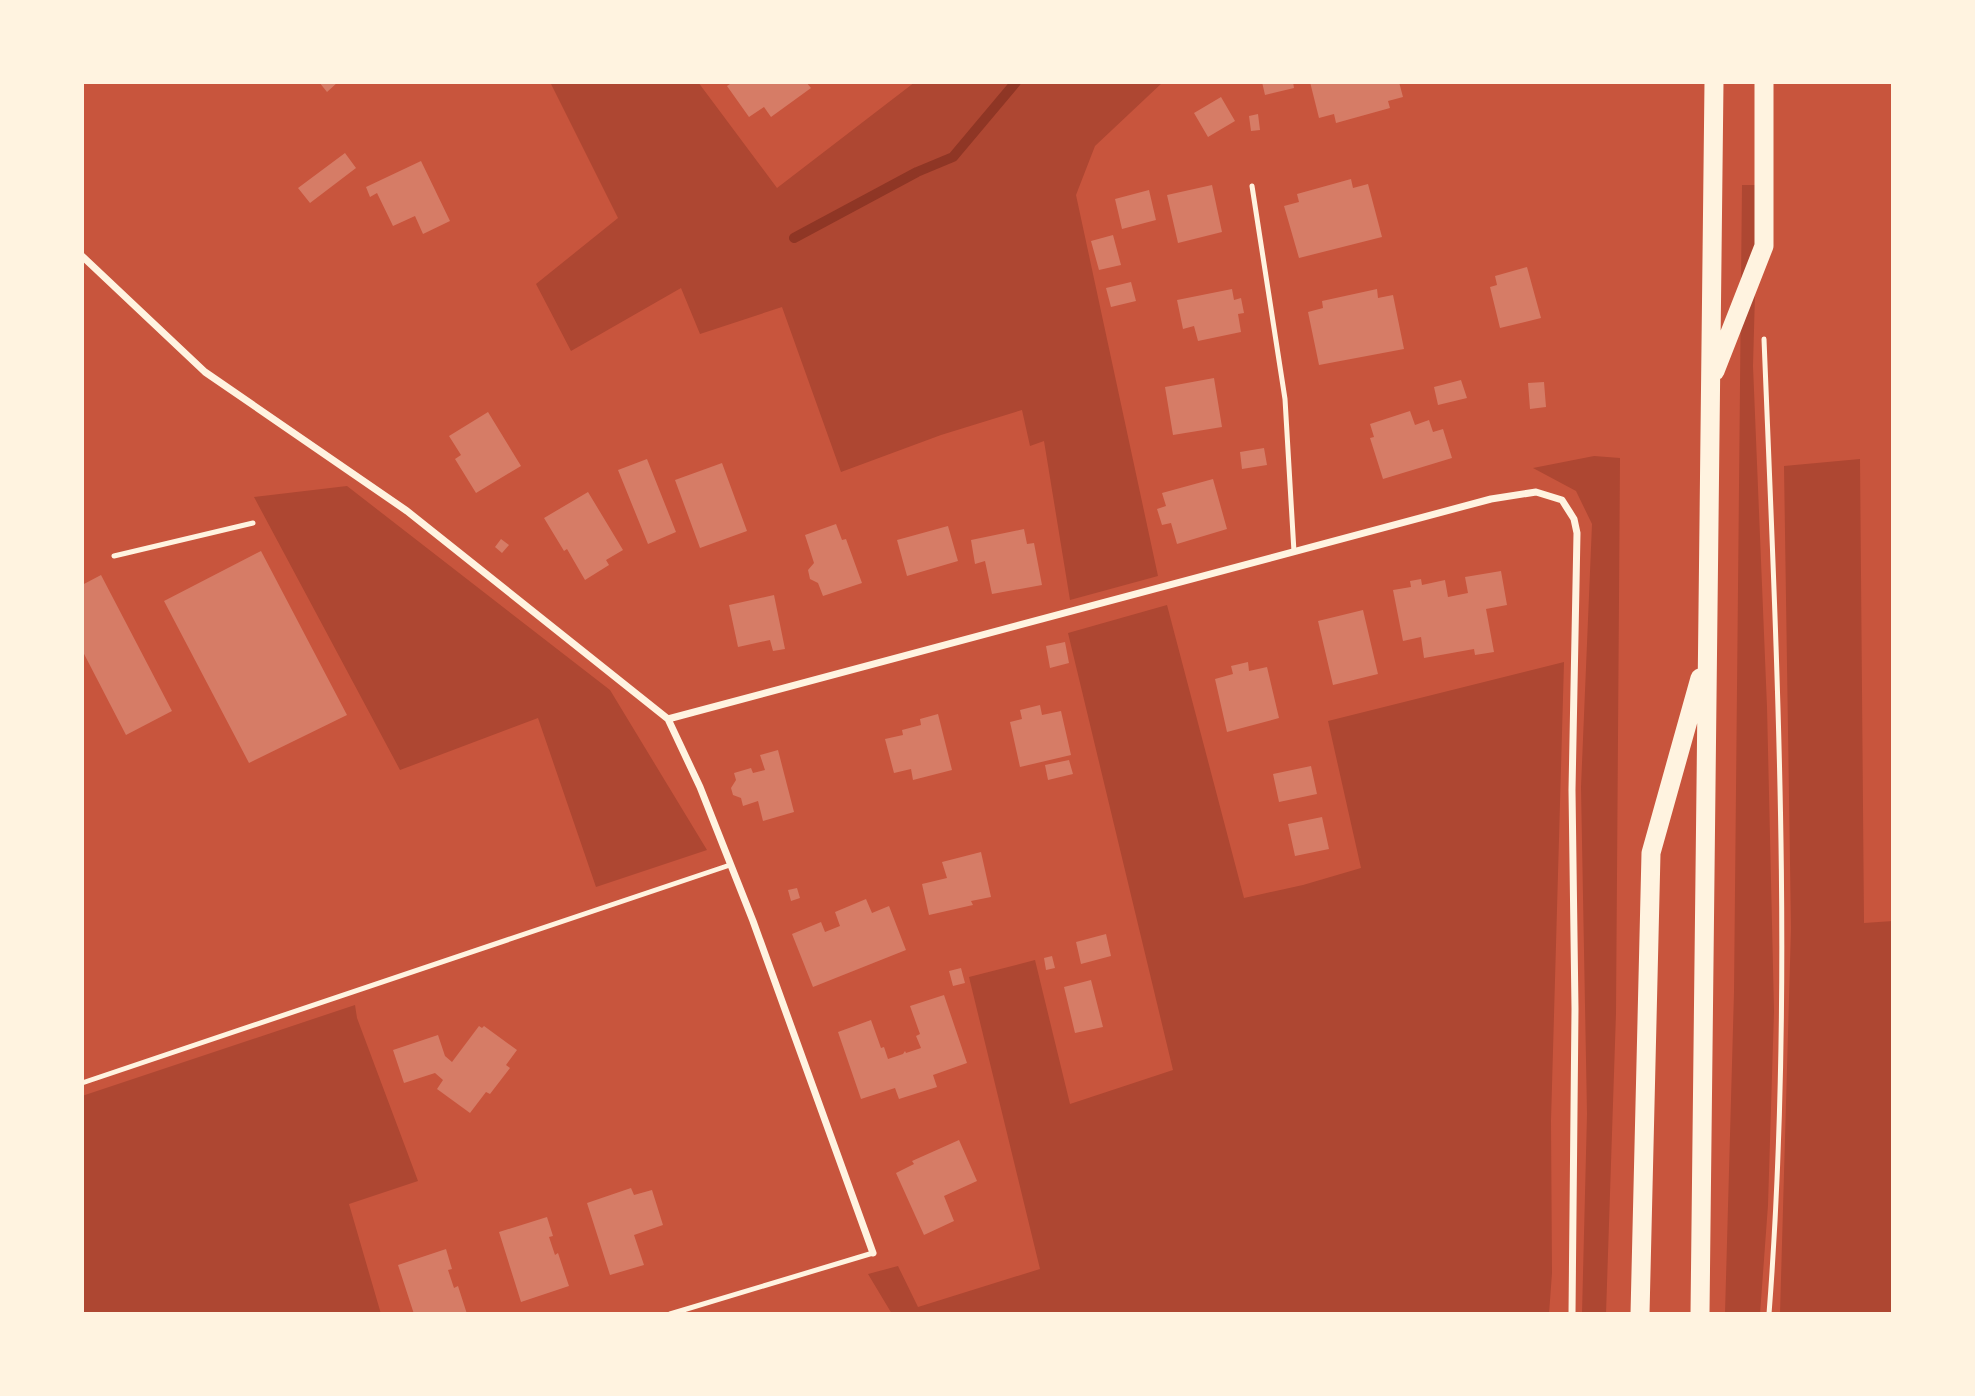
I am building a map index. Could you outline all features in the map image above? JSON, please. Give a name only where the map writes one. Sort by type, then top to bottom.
[{"type":"highway","points":[[1700,1314],[1714,82]]},
{"type":"highway","points":[[1710,385],[1764,246],[1764,82]]},
{"type":"highway","points":[[1640,1314],[1651,853],[1707,652]]},
{"type":"street","points":[[82,256],[205,372],[407,511],[668,719],[700,788],[758,934],[873,1253]]},
{"type":"street","points":[[668,719],[1481,501],[1536,492],[1562,500],[1574,519],[1577,533],[1572,790],[1572,1314]]},
{"type":"lane","points":[[1252,186],[1284,399],[1294,552]]},
{"type":"lane","points":[[1764,340],[1777,663],[1783,1006],[1769,1314]]},
{"type":"lane","points":[[114,556],[253,523]]},
{"type":"lane","points":[[82,1083],[730,865]]},
{"type":"lane","points":[[670,1314],[873,1253]]},
{"type":"shaded area","points":[[550,82],[698,82],[777,188],[915,82],[1163,82],[1095,146],[1076,195],[1158,576],[1070,600],[1044,441],[1030,446],[1022,410],[941,435],[841,472],[782,307],[700,334],[681,288],[571,351],[536,284],[618,218]]},
{"type":"shaded area","points":[[1742,185],[1758,185],[1753,366],[1767,707],[1774,1011],[1768,1205],[1760,1314],[1725,1314],[1734,992]]},
{"type":"shaded area","points":[[1594,456],[1620,458],[1616,1013],[1606,1314],[1582,1314],[1587,1114],[1581,787],[1592,524],[1576,491],[1533,468]]},
{"type":"shaded area","points":[[1860,459],[1864,923],[1893,921],[1893,1314],[1780,1314],[1791,928],[1784,466]]},
{"type":"shaded area","points":[[347,486],[610,690],[707,850],[596,887],[538,718],[400,770],[254,497]]},
{"type":"shaded area","points":[[1167,605],[1244,898],[1361,868],[1328,721],[1564,662],[1551,1121],[1552,1273],[1549,1314],[892,1314],[868,1274],[898,1266],[918,1307],[1040,1269],[969,977],[1035,960],[1070,1104],[1173,1070],[1068,633]]},
{"type":"shaded area","points":[[355,1005],[357,1018],[418,1181],[349,1204],[381,1314],[82,1314],[82,1096]]},
{"type":"building","points":[[319,82],[338,82],[327,92]]},
{"type":"building","points":[[733,82],[806,82],[811,88],[771,117],[764,107],[749,117],[727,86]]},
{"type":"building","points":[[1262,82],[1293,82],[1294,88],[1265,95]]},
{"type":"building","points":[[1310,82],[1399,82],[1403,97],[1388,101],[1390,108],[1336,123],[1334,114],[1319,118]]},
{"type":"building","points":[[1221,97],[1235,121],[1208,137],[1194,113]]},
{"type":"building","points":[[1258,114],[1260,130],[1251,131],[1249,116]]},
{"type":"building","points":[[345,153],[356,168],[310,203],[298,188]]},
{"type":"building","points":[[421,161],[450,221],[423,234],[415,216],[393,226],[377,193],[370,197],[366,187]]},
{"type":"building","points":[[1351,179],[1353,188],[1368,184],[1382,237],[1299,258],[1284,206],[1299,202],[1297,194]]},
{"type":"building","points":[[1212,185],[1222,232],[1178,243],[1167,195]]},
{"type":"building","points":[[1149,190],[1156,220],[1122,229],[1115,199]]},
{"type":"building","points":[[1113,235],[1121,265],[1099,270],[1091,241]]},
{"type":"building","points":[[1527,267],[1541,318],[1500,328],[1490,287],[1497,285],[1495,276]]},
{"type":"building","points":[[1131,282],[1136,301],[1111,307],[1106,288]]},
{"type":"building","points":[[1232,289],[1234,300],[1241,298],[1244,313],[1238,314],[1241,332],[1198,341],[1194,326],[1183,329],[1177,300]]},
{"type":"building","points":[[1377,289],[1378,298],[1393,295],[1404,349],[1319,365],[1308,312],[1323,308],[1322,301]]},
{"type":"building","points":[[1214,378],[1222,427],[1173,435],[1165,387]]},
{"type":"building","points":[[1461,380],[1467,398],[1438,405],[1434,387]]},
{"type":"building","points":[[1544,382],[1546,407],[1530,409],[1528,383]]},
{"type":"building","points":[[1410,411],[1415,425],[1429,420],[1433,432],[1443,429],[1452,458],[1383,479],[1370,438],[1374,437],[1370,424]]},
{"type":"building","points":[[488,412],[521,466],[476,493],[455,459],[461,455],[449,436]]},
{"type":"building","points":[[1264,448],[1267,465],[1242,469],[1240,452]]},
{"type":"building","points":[[647,459],[676,532],[648,544],[618,470]]},
{"type":"building","points":[[722,463],[747,531],[700,548],[675,480]]},
{"type":"building","points":[[1213,479],[1227,529],[1177,544],[1171,523],[1162,525],[1157,509],[1166,506],[1162,493]]},
{"type":"building","points":[[588,492],[623,550],[606,560],[609,565],[585,580],[544,518]]},
{"type":"building","points":[[836,524],[842,540],[846,539],[862,583],[823,596],[818,583],[810,579],[808,570],[814,563],[805,535]]},
{"type":"building","points":[[948,526],[958,561],[907,576],[897,540]]},
{"type":"building","points":[[1024,529],[1027,544],[1034,543],[1042,585],[992,594],[985,561],[975,564],[971,540]]},
{"type":"building","points":[[501,539],[509,545],[502,553],[495,547]]},
{"type":"building","points":[[261,551],[347,715],[249,763],[164,601]]},
{"type":"building","points":[[1501,571],[1507,605],[1486,609],[1494,652],[1475,655],[1474,649],[1424,658],[1421,637],[1403,641],[1393,590],[1411,587],[1410,581],[1421,579],[1422,585],[1445,580],[1448,597],[1468,593],[1465,577]]},
{"type":"building","points":[[101,575],[172,711],[126,735],[82,650],[82,585]]},
{"type":"building","points":[[774,595],[785,649],[773,651],[770,640],[738,647],[729,605]]},
{"type":"building","points":[[1363,610],[1378,674],[1333,685],[1318,621]]},
{"type":"building","points":[[1065,642],[1069,663],[1050,668],[1046,646]]},
{"type":"building","points":[[1248,662],[1249,671],[1267,667],[1279,718],[1227,732],[1215,679],[1233,674],[1231,666]]},
{"type":"building","points":[[1040,705],[1042,715],[1061,711],[1071,755],[1020,767],[1010,722],[1022,719],[1020,710]]},
{"type":"building","points":[[938,714],[952,770],[913,780],[911,769],[894,773],[885,739],[903,735],[902,730],[921,725],[920,719]]},
{"type":"building","points":[[778,750],[794,812],[763,821],[758,801],[743,806],[741,798],[733,795],[731,788],[736,780],[734,773],[751,768],[753,773],[765,770],[760,755]]},
{"type":"building","points":[[1069,760],[1073,774],[1048,780],[1045,765]]},
{"type":"building","points":[[1311,766],[1317,794],[1279,802],[1273,774]]},
{"type":"building","points":[[1322,817],[1329,849],[1295,856],[1288,824]]},
{"type":"building","points":[[981,852],[991,897],[971,901],[973,905],[929,915],[922,884],[947,878],[942,862]]},
{"type":"building","points":[[797,888],[800,898],[791,901],[788,890]]},
{"type":"building","points":[[866,899],[872,913],[889,906],[906,950],[813,987],[792,934],[821,922],[825,932],[840,926],[835,912]]},
{"type":"building","points":[[1106,934],[1111,956],[1081,964],[1076,942]]},
{"type":"building","points":[[1052,956],[1055,968],[1046,970],[1044,958]]},
{"type":"building","points":[[961,968],[965,983],[953,986],[949,971]]},
{"type":"building","points":[[1091,980],[1103,1027],[1075,1033],[1064,987]]},
{"type":"building","points":[[944,995],[967,1063],[933,1075],[937,1087],[899,1099],[895,1088],[861,1099],[838,1032],[871,1020],[888,1059],[905,1051],[906,1053],[921,1048],[916,1036],[920,1034],[910,1006]]},
{"type":"building","points":[[479,1026],[484,1026],[517,1050],[506,1065],[510,1068],[490,1094],[486,1092],[470,1113],[437,1089],[443,1080],[435,1073],[404,1083],[393,1050],[438,1035],[445,1056],[452,1062]]},
{"type":"building","points":[[959,1140],[977,1181],[944,1196],[954,1221],[924,1235],[896,1173],[914,1164],[912,1161]]},
{"type":"building","points":[[631,1188],[634,1195],[652,1190],[663,1225],[634,1235],[644,1265],[610,1275],[587,1203]]},
{"type":"building","points":[[547,1217],[553,1236],[549,1237],[555,1255],[558,1253],[569,1286],[521,1302],[499,1232]]},
{"type":"building","points":[[446,1249],[452,1269],[448,1270],[454,1288],[458,1286],[467,1314],[414,1314],[398,1265]]},
{"type":"waterway","points":[[794,238],[917,172],[953,157],[1016,82]]}]
